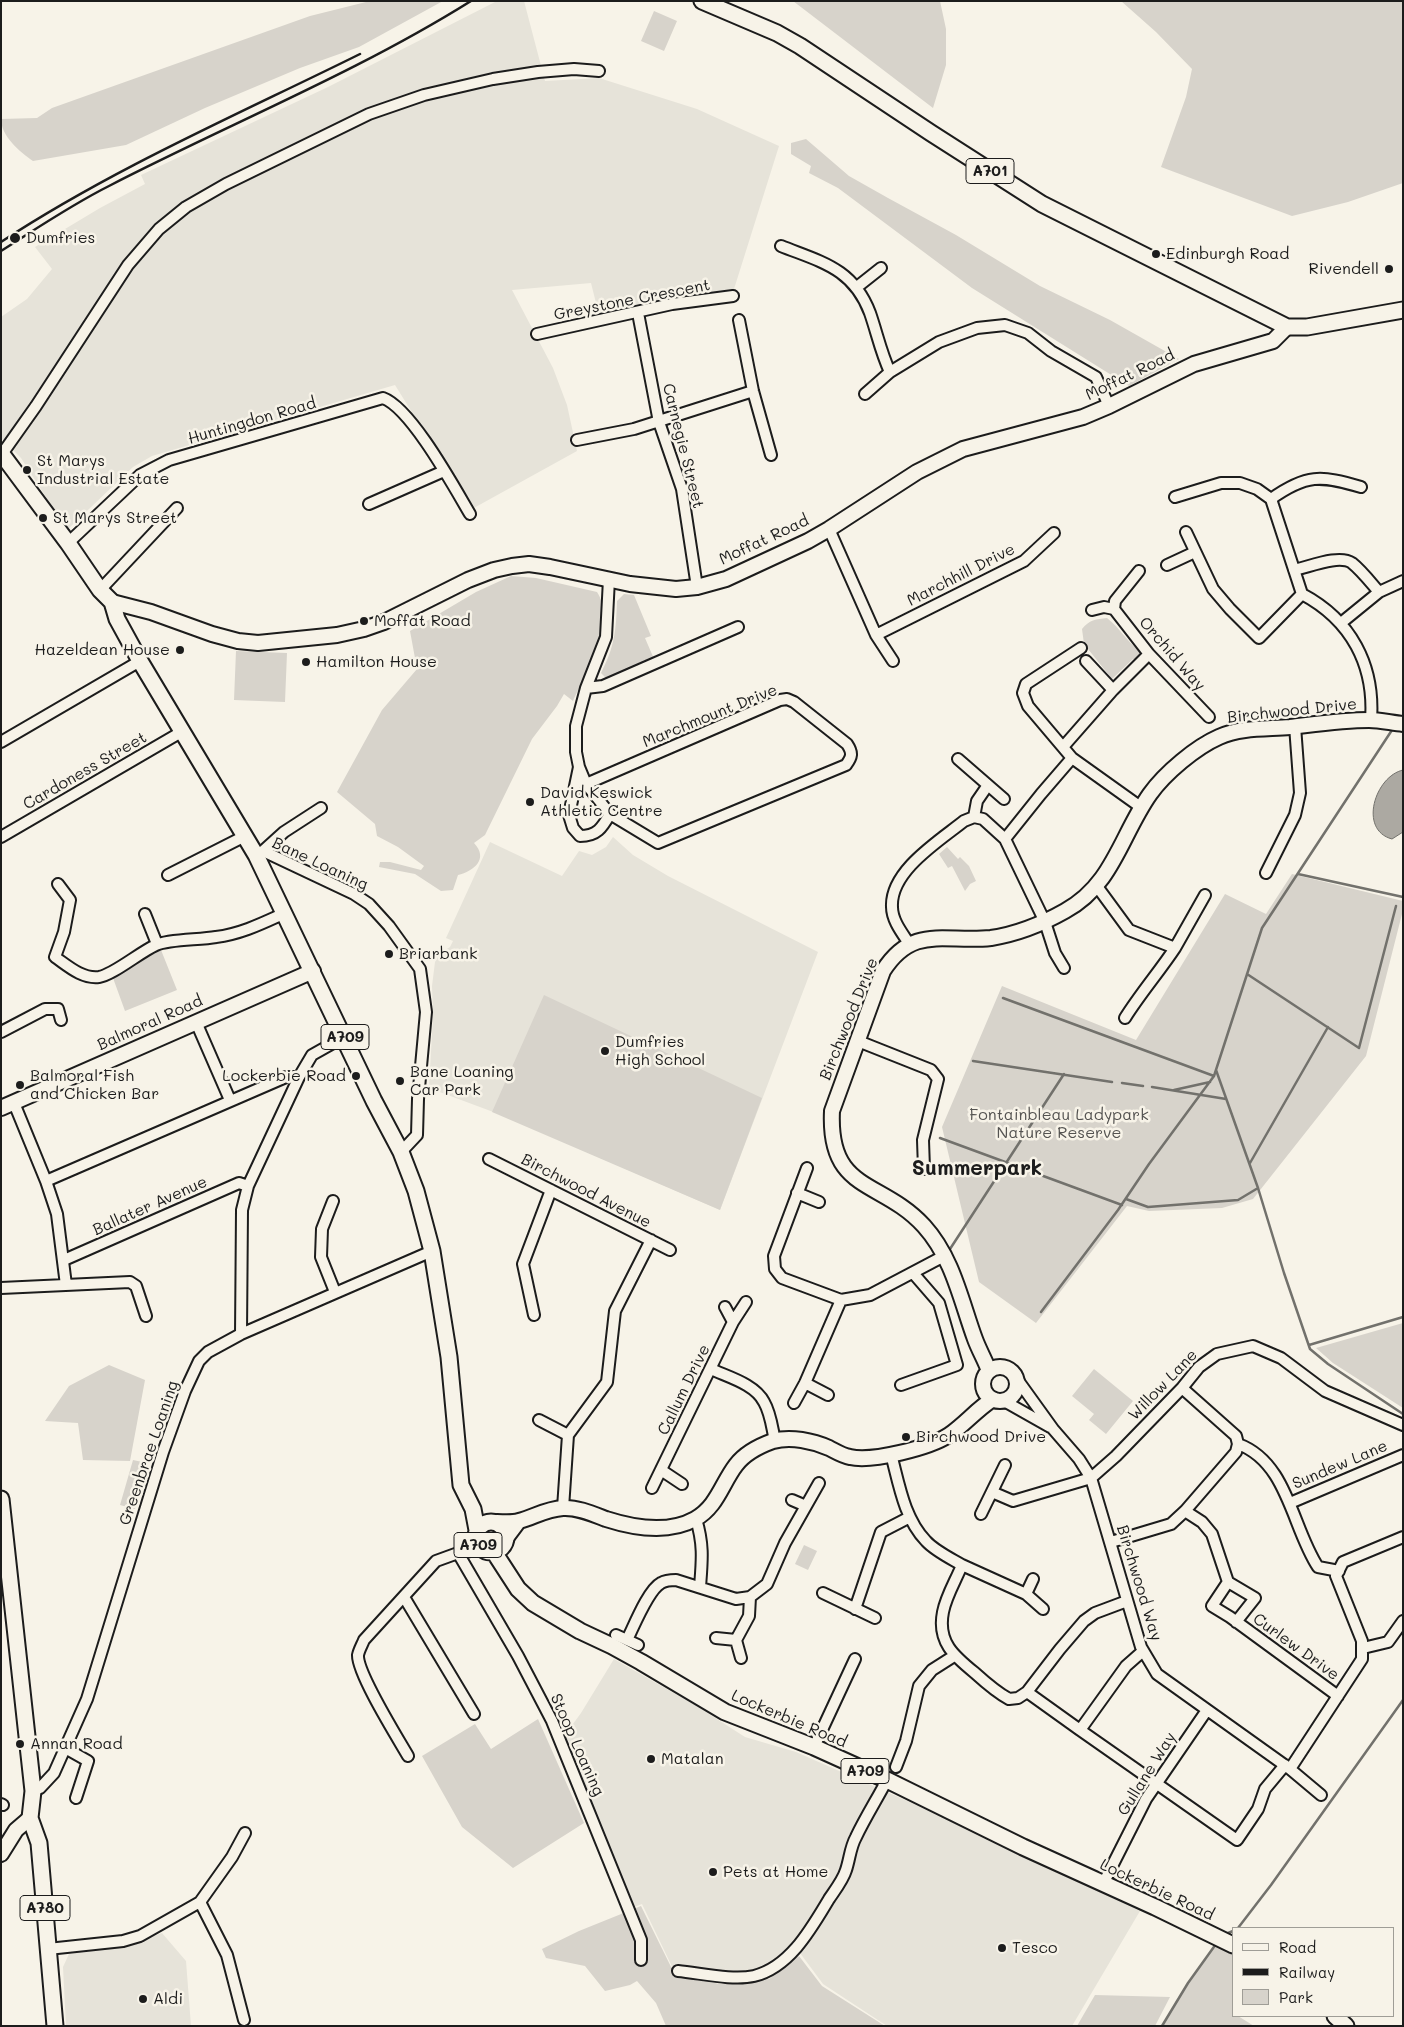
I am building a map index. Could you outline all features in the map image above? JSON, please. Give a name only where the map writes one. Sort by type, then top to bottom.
[{"type":"main road","name":"A701","points":[[702,1],[777,33],[800,46],[1042,204],[1287,327],[1308,327],[1403,310]]},
{"type":"main road","name":"A709","points":[[2,454],[68,543],[100,590],[112,602]]},
{"type":"main road","name":"Lockerbie Road","points":[[112,602],[117,619],[140,661],[184,731],[245,836],[260,853],[285,913],[374,1101],[401,1152],[416,1191],[432,1251],[449,1357],[461,1485],[490,1543],[518,1588],[533,1603],[580,1632],[612,1646],[725,1712],[887,1780],[1023,1848],[1232,1945]]},
{"type":"main road","name":"A780","points":[[1,1499],[33,1791],[30,1818],[39,1843],[55,2026]]},
{"type":"main road","name":"Lockerbie Road","points":[[473,1509],[494,1522]]},
{"type":"main road","name":"A709","points":[[494,1522],[504,1529],[490,1543],[483,1524],[494,1522]]},
{"type":"main road","points":[[1336,2017],[1346,2026]]},
{"type":"street","points":[[2,454],[36,406],[128,265],[158,229],[186,207],[226,184],[369,114],[424,95],[493,79],[538,72],[574,69],[599,71]]},
{"type":"street","points":[[781,246],[822,262],[838,271],[857,286],[870,312],[883,358],[890,372]]},
{"type":"street","points":[[857,286],[881,268]]},
{"type":"street","name":"Greystone Crescent","points":[[537,334],[672,304],[733,296]]},
{"type":"street","name":"Carnegie Street","points":[[638,313],[659,422],[682,489],[697,587]]},
{"type":"street","points":[[739,320],[753,391],[771,455]]},
{"type":"street","points":[[865,394],[890,372],[940,342],[977,328],[1005,325],[1028,333],[1050,351],[1096,377],[1109,406]]},
{"type":"street","name":"Moffat Road","points":[[112,602],[151,612],[212,634],[238,641],[271,643],[337,635],[384,622],[468,580],[494,570],[512,566],[529,564],[630,584],[676,589],[697,587],[726,579],[829,529],[916,472],[955,453],[988,441],[1083,416],[1109,406],[1194,364],[1273,341],[1287,327]]},
{"type":"street","points":[[577,440],[634,429],[753,391]]},
{"type":"street","name":"Huntingdon Road","points":[[68,543],[140,474],[151,467],[169,460],[383,398],[392,401],[422,438],[444,471]]},
{"type":"street","points":[[368,504],[444,471],[470,514]]},
{"type":"street","points":[[1271,499],[1289,486],[1305,480],[1319,478],[1334,478],[1361,487]]},
{"type":"street","points":[[1176,497],[1221,483],[1240,483],[1257,489],[1271,499],[1302,594],[1320,604],[1341,622],[1362,655],[1369,685],[1371,720]]},
{"type":"street","points":[[100,590],[177,508]]},
{"type":"street","points":[[829,529],[876,635],[893,661]]},
{"type":"street","points":[[1186,532],[1213,589],[1259,638],[1302,594]]},
{"type":"street","name":"Marchhill Drive","points":[[876,635],[1024,561],[1054,533]]},
{"type":"street","points":[[1168,565],[1195,552]]},
{"type":"street","points":[[1294,570],[1338,559],[1345,560],[1352,564],[1380,592]]},
{"type":"street","points":[[1092,610],[1104,607],[1114,608],[1114,601],[1139,571]]},
{"type":"street","points":[[579,767],[568,815],[573,828],[580,836],[591,836],[601,829],[610,814],[586,784],[579,767],[576,752],[576,726],[586,688],[606,636],[609,579]]},
{"type":"street","points":[[1341,622],[1380,592],[1403,581]]},
{"type":"street","name":"Orchid Way","points":[[1114,608],[1149,654],[1208,718]]},
{"type":"street","points":[[586,688],[603,686],[738,627]]},
{"type":"street","points":[[1081,648],[1026,684],[1023,693],[1028,706],[1072,758],[1142,808]]},
{"type":"street","points":[[1063,747],[1113,690],[1149,654]]},
{"type":"street","points":[[1,742],[140,661]]},
{"type":"street","points":[[1086,661],[1113,690]]},
{"type":"street","name":"Marchmount Drive","points":[[586,784],[780,700],[788,699],[794,702],[851,750],[852,757],[846,765],[658,843],[610,814]]},
{"type":"street","name":"Birchwood Drive","points":[[990,1371],[976,1342],[953,1274],[937,1242],[912,1214],[862,1184],[849,1173],[839,1159],[832,1136],[832,1111],[883,972],[891,958],[910,945],[927,938],[976,939],[1018,932],[1045,922],[1070,909],[1096,885],[1112,865],[1150,793],[1173,770],[1199,749],[1220,737],[1246,730],[1371,720],[1398,724]]},
{"type":"street","points":[[1266,873],[1295,815],[1300,793],[1295,726]]},
{"type":"street","name":"Cardoness Street","points":[[1,837],[184,731]]},
{"type":"street","points":[[1005,839],[1072,758]]},
{"type":"street","points":[[958,759],[1004,799]]},
{"type":"street","points":[[974,817],[977,802],[988,785]]},
{"type":"street","points":[[260,853],[284,832],[321,808]]},
{"type":"street","points":[[910,945],[896,922],[892,908],[893,895],[898,883],[910,865],[964,821],[974,817],[983,819],[1005,839],[1045,922],[1055,953],[1064,968]]},
{"type":"street","points":[[168,875],[245,836]]},
{"type":"street","name":"Bane Loaning","points":[[260,853],[354,894],[370,904],[390,926],[420,969],[426,1012],[418,1100],[418,1135],[401,1152]]},
{"type":"street","points":[[58,884],[70,900],[64,932],[55,957],[76,972],[88,976],[100,977],[110,973],[129,959],[157,944],[219,937],[246,930],[285,913]]},
{"type":"street","points":[[1096,885],[1129,930],[1175,948]]},
{"type":"street","points":[[1125,1018],[1141,992],[1155,977],[1175,948],[1205,895]]},
{"type":"street","points":[[145,914],[157,944]]},
{"type":"street","name":"Balmoral Road","points":[[8,1105],[313,971]]},
{"type":"street","points":[[1,1032],[45,1009],[58,1009],[61,1020]]},
{"type":"street","points":[[196,1022],[230,1100]]},
{"type":"street","points":[[241,1334],[242,1210],[248,1186],[299,1077],[312,1055],[344,1036]]},
{"type":"street","points":[[858,1041],[925,1067],[931,1070],[938,1079],[923,1140],[924,1169]]},
{"type":"street","points":[[46,1181],[230,1100],[286,1077],[299,1077]]},
{"type":"street","points":[[8,1105],[46,1181],[57,1214],[66,1285]]},
{"type":"street","name":"Birchwood Avenue","points":[[489,1159],[670,1250]]},
{"type":"street","points":[[807,1168],[774,1256],[775,1268],[782,1278],[841,1300],[870,1295],[944,1256]]},
{"type":"street","name":"Ballater Avenue","points":[[64,1260],[239,1182],[248,1186]]},
{"type":"street","points":[[534,1315],[523,1264],[551,1190]]},
{"type":"street","points":[[797,1193],[819,1202]]},
{"type":"street","points":[[333,1201],[322,1229],[321,1257],[335,1292]]},
{"type":"street","points":[[563,1508],[568,1435],[607,1382],[615,1311],[651,1240]]},
{"type":"street","name":"Greenbrae Loaning","points":[[33,1791],[40,1788],[54,1773],[87,1699],[163,1452],[185,1391],[199,1361],[208,1352],[241,1334],[432,1251]]},
{"type":"street","points":[[902,1385],[957,1365],[939,1304],[913,1273]]},
{"type":"street","points":[[1,1288],[130,1282],[136,1286],[146,1316]]},
{"type":"street","points":[[794,1403],[805,1383],[841,1300]]},
{"type":"street","name":"Callum Drive","points":[[652,1488],[733,1322],[746,1302]]},
{"type":"street","points":[[725,1307],[733,1322]]},
{"type":"street","name":"Willow Lane","points":[[1091,1478],[1116,1456],[1182,1388],[1199,1367],[1216,1354],[1253,1346],[1281,1358],[1325,1391],[1403,1425]]},
{"type":"street","points":[[408,1756],[368,1684],[360,1666],[358,1655],[364,1640],[436,1561],[490,1543],[518,1522],[542,1512],[563,1508],[582,1510],[611,1520],[652,1528],[674,1527],[696,1519],[713,1503],[735,1466],[751,1450],[775,1441],[799,1440],[813,1442],[849,1457],[878,1457],[923,1445],[948,1435],[978,1408],[1013,1395],[1016,1390],[1017,1379],[1010,1370],[1000,1367],[990,1371],[984,1380],[983,1386],[988,1396],[998,1400]]},
{"type":"street","points":[[711,1369],[749,1387],[757,1393],[764,1401],[769,1412],[775,1441]]},
{"type":"street","name":"Birchwood Way","points":[[1017,1379],[1053,1429],[1079,1459],[1091,1478],[1143,1651],[1157,1674],[1288,1767],[1321,1794]]},
{"type":"street","points":[[805,1383],[828,1395]]},
{"type":"street","points":[[1110,1542],[1171,1524],[1185,1512],[1236,1452],[1238,1444],[1236,1436],[1182,1388]]},
{"type":"street","name":"Birchwood Way","points":[[998,1400],[1053,1429]]},
{"type":"street","points":[[539,1420],[568,1435]]},
{"type":"street","points":[[1238,1444],[1251,1449],[1271,1468],[1290,1503],[1311,1556],[1318,1567],[1339,1571]]},
{"type":"street","points":[[891,1454],[906,1511],[914,1527],[927,1542],[962,1565],[1026,1594],[1042,1609]]},
{"type":"street","name":"Sundew Lane","points":[[1290,1503],[1403,1455]]},
{"type":"street","points":[[981,1514],[1005,1465]]},
{"type":"street","points":[[661,1470],[676,1478],[682,1484]]},
{"type":"street","points":[[992,1492],[1013,1501],[1091,1478]]},
{"type":"street","points":[[628,1640],[652,1590],[666,1580],[676,1580],[736,1599],[750,1597],[767,1584],[785,1543],[818,1484]]},
{"type":"street","points":[[792,1500],[806,1506]]},
{"type":"street","points":[[1185,1512],[1202,1522],[1212,1534],[1228,1582]]},
{"type":"street","points":[[855,1609],[881,1532],[910,1517]]},
{"type":"street","points":[[696,1519],[702,1538],[703,1549],[700,1587]]},
{"type":"street","points":[[494,1522],[518,1522]]},
{"type":"street","points":[[1027,1692],[1237,1840],[1258,1809],[1265,1789],[1288,1767],[1362,1659],[1362,1641],[1336,1576],[1342,1562],[1403,1537]]},
{"type":"street","name":"Stoop Loaning","points":[[458,1553],[518,1656],[552,1721],[640,1940],[641,1960]]},
{"type":"street","points":[[962,1565],[944,1610],[942,1625],[948,1647],[954,1656],[1008,1699],[1018,1698],[1027,1692],[1072,1633],[1084,1621],[1095,1613],[1127,1601]]},
{"type":"street","points":[[1026,1594],[1033,1579]]},
{"type":"street","name":"Curlew Drive","points":[[1236,1622],[1255,1598],[1228,1582],[1212,1606],[1338,1696]]},
{"type":"street","points":[[823,1592],[875,1618]]},
{"type":"street","points":[[404,1596],[474,1714]]},
{"type":"street","points":[[741,1658],[736,1640],[749,1616],[750,1597]]},
{"type":"street","points":[[1362,1648],[1388,1642],[1403,1621]]},
{"type":"street","points":[[616,1635],[638,1646]]},
{"type":"street","points":[[716,1638],[736,1640]]},
{"type":"street","points":[[1080,1730],[1126,1666],[1143,1651]]},
{"type":"street","points":[[896,1767],[906,1741],[919,1686],[932,1670],[954,1656]]},
{"type":"street","points":[[814,1748],[855,1659]]},
{"type":"street","name":"Gullane Way","points":[[1103,1884],[1146,1799],[1208,1710]]},
{"type":"street","points":[[65,1748],[88,1760],[76,1798]]},
{"type":"street","points":[[678,1971],[743,1978],[770,1970],[786,1957],[810,1931],[842,1879],[856,1836],[887,1780]]},
{"type":"street","points":[[1,1854],[16,1830],[30,1818]]},
{"type":"street","points":[[48,1949],[123,1941],[140,1936],[200,1902],[232,1856],[245,1833]]},
{"type":"street","points":[[200,1902],[227,1955],[244,2020]]},
{"type":"shaded area","points":[[497,1],[524,1],[545,81],[599,78],[697,109],[779,146],[734,289],[666,298],[599,315],[591,283],[512,290],[553,368],[567,405],[577,451],[472,509],[395,385],[152,456],[133,467],[67,530],[21,458],[1,438],[1,317],[27,299],[52,269],[35,247],[100,208],[145,184],[141,175],[328,87]]},
{"type":"shaded area","points":[[1403,770],[1403,832],[1392,839],[1382,834],[1375,825],[1373,815],[1374,803],[1378,792],[1385,782],[1393,774]]},
{"type":"shaded area","name":"Dumfries High School","points":[[613,837],[633,855],[668,876],[818,952],[720,1210],[504,1116],[429,1088],[433,1015],[432,986],[435,962],[439,954],[450,947],[453,941],[446,938],[490,842],[562,876],[579,851],[592,855],[606,847]]},
{"type":"shaded area","points":[[614,1659],[695,1705],[745,1737],[796,1752],[912,1803],[1140,1911],[1072,2026],[887,2026],[823,1984],[800,1953],[768,1978],[719,1982],[676,1975],[642,1904],[634,1907],[562,1739],[581,1713]]},
{"type":"shaded area","points":[[162,1933],[186,1961],[191,2026],[66,2026],[63,1967],[69,1954],[141,1941]]},
{"type":"green space","points":[[370,1],[443,1],[359,47],[300,68],[205,108],[126,145],[33,161],[12,143],[4,131],[1,119],[37,118],[52,108],[310,16]]},
{"type":"green space","points":[[793,1],[940,1],[946,29],[946,65],[933,108]]},
{"type":"green space","points":[[1121,1],[1403,1],[1403,183],[1348,202],[1292,216],[1161,167],[1186,97],[1192,69],[1156,32]]},
{"type":"green space","points":[[654,11],[677,21],[664,51],[641,41]]},
{"type":"green space","points":[[806,139],[849,176],[956,235],[1040,286],[1110,320],[1179,359],[1129,386],[972,288],[838,188],[809,173],[811,166],[791,154],[791,143]]},
{"type":"green space","points":[[511,576],[536,578],[597,592],[602,604],[601,632],[591,662],[573,701],[564,694],[532,739],[485,835],[474,843],[480,854],[478,864],[469,871],[458,875],[453,890],[441,891],[415,874],[379,867],[380,862],[390,862],[421,870],[424,866],[398,847],[377,836],[375,824],[337,792],[382,710],[417,669],[410,631],[476,592]]},
{"type":"green space","points":[[624,594],[634,595],[651,636],[645,638],[654,659],[606,678],[601,673],[614,638],[617,601]]},
{"type":"green space","points":[[1107,618],[1140,651],[1141,655],[1139,659],[1133,659],[1112,679],[1084,644],[1082,629],[1093,620]]},
{"type":"green space","points":[[236,651],[287,653],[285,702],[234,700]]},
{"type":"green space","points":[[947,847],[958,859],[960,857],[969,866],[976,881],[970,884],[965,891],[952,866],[948,868],[939,854]]},
{"type":"green space","name":"Fontainbleau Ladypark Nature Reserve","points":[[1292,874],[1403,901],[1403,910],[1366,1056],[1253,1199],[1222,1208],[1149,1211],[1127,1206],[1036,1323],[979,1282],[942,1127],[1002,986],[1136,1040],[1225,894],[1266,914]]},
{"type":"green space","points":[[161,950],[177,990],[125,1011],[113,978],[142,958]]},
{"type":"green space","points":[[544,995],[762,1098],[720,1210],[492,1112]]},
{"type":"green space","points":[[1403,1323],[1403,1408],[1333,1363],[1316,1348]]},
{"type":"green space","points":[[109,1365],[145,1380],[130,1461],[83,1460],[78,1423],[45,1421],[69,1386]]},
{"type":"green space","points":[[1094,1369],[1133,1401],[1106,1434],[1089,1420],[1094,1414],[1072,1396]]},
{"type":"green space","points":[[133,1460],[147,1463],[135,1509],[120,1505]]},
{"type":"green space","points":[[804,1545],[817,1551],[808,1570],[795,1564]]},
{"type":"green space","points":[[538,1719],[584,1823],[513,1868],[462,1827],[422,1756],[475,1724],[491,1749]]},
{"type":"green space","points":[[641,1906],[676,1977],[721,1984],[769,1979],[799,1956],[822,1986],[885,2026],[666,2026],[656,2003],[637,1981],[630,1985],[605,1991],[585,1966],[546,1958],[542,1949],[579,1931]]},
{"type":"green space","points":[[1216,1944],[1232,1952],[1232,2017],[1240,2017],[1254,2026],[1162,2026],[1188,1983]]},
{"type":"green space","points":[[1095,1995],[1170,1997],[1155,2026],[1077,2026]]},
{"type":"waterway","points":[[1041,1312],[1118,1210],[1149,1164],[1214,1076],[1262,928],[1394,727]]},
{"type":"waterway","points":[[1298,874],[1403,897]]},
{"type":"waterway","points":[[1247,974],[1359,1048],[1396,906]]},
{"type":"waterway","points":[[1003,998],[1214,1076]]},
{"type":"waterway","points":[[1250,1163],[1328,1027]]},
{"type":"waterway","points":[[973,1061],[1112,1082]]},
{"type":"waterway","points":[[1216,1070],[1258,1188],[1310,1349],[1328,1364],[1403,1414]]},
{"type":"waterway","points":[[950,1249],[1064,1074]]},
{"type":"waterway","points":[[1174,1090],[1210,1082]]},
{"type":"waterway","points":[[1122,1083],[1143,1086]]},
{"type":"waterway","points":[[1152,1087],[1226,1099]]},
{"type":"waterway","points":[[940,1138],[1122,1205]]},
{"type":"waterway","points":[[1126,1199],[1148,1207],[1238,1200],[1258,1188]]},
{"type":"waterway","points":[[1309,1345],[1403,1317]]},
{"type":"waterway","points":[[1239,1927],[1403,1700]]},
{"type":"waterway","points":[[1228,1933],[1232,1931]]},
{"type":"waterway","points":[[1162,2026],[1188,1983],[1216,1944]]},
{"type":"railway","points":[[1,251],[95,193],[338,75],[383,52],[471,1]]},
{"type":"railway","points":[[1,242],[44,215],[132,166],[360,54]]},
{"type":"place","name":"Dumfries","points":[[15,238]]},
{"type":"place","name":"Edinburgh Road","points":[[1156,254]]},
{"type":"place","name":"Rivendell","points":[[1389,269]]},
{"type":"place","name":"St Marys Industrial Estate","points":[[27,470]]},
{"type":"place","name":"St Marys Street","points":[[43,518]]},
{"type":"place","name":"Moffat Road","points":[[364,621]]},
{"type":"place","name":"Hazeldean House","points":[[180,650]]},
{"type":"place","name":"Hamilton House","points":[[306,662]]},
{"type":"place","name":"David Keswick Athletic Centre","points":[[530,802]]},
{"type":"place","name":"Briarbank","points":[[389,954]]},
{"type":"place","name":"Dumfries High School","points":[[605,1051]]},
{"type":"place","name":"Lockerbie Road","points":[[356,1076]]},
{"type":"place","name":"Bane Loaning Car Park","points":[[400,1081]]},
{"type":"place","name":"Balmoral Fish and Chicken Bar","points":[[20,1085]]},
{"type":"place","name":"Birchwood Drive","points":[[906,1437]]},
{"type":"place","name":"Annan Road","points":[[20,1744]]},
{"type":"place","name":"Matalan","points":[[651,1759]]},
{"type":"place","name":"Pets at Home","points":[[713,1872]]},
{"type":"place","name":"Tesco","points":[[1002,1948]]},
{"type":"place","name":"Aldi","points":[[143,1999]]},
{"type":"district","name":"Summerpark","points":[[977,1169]]}]
